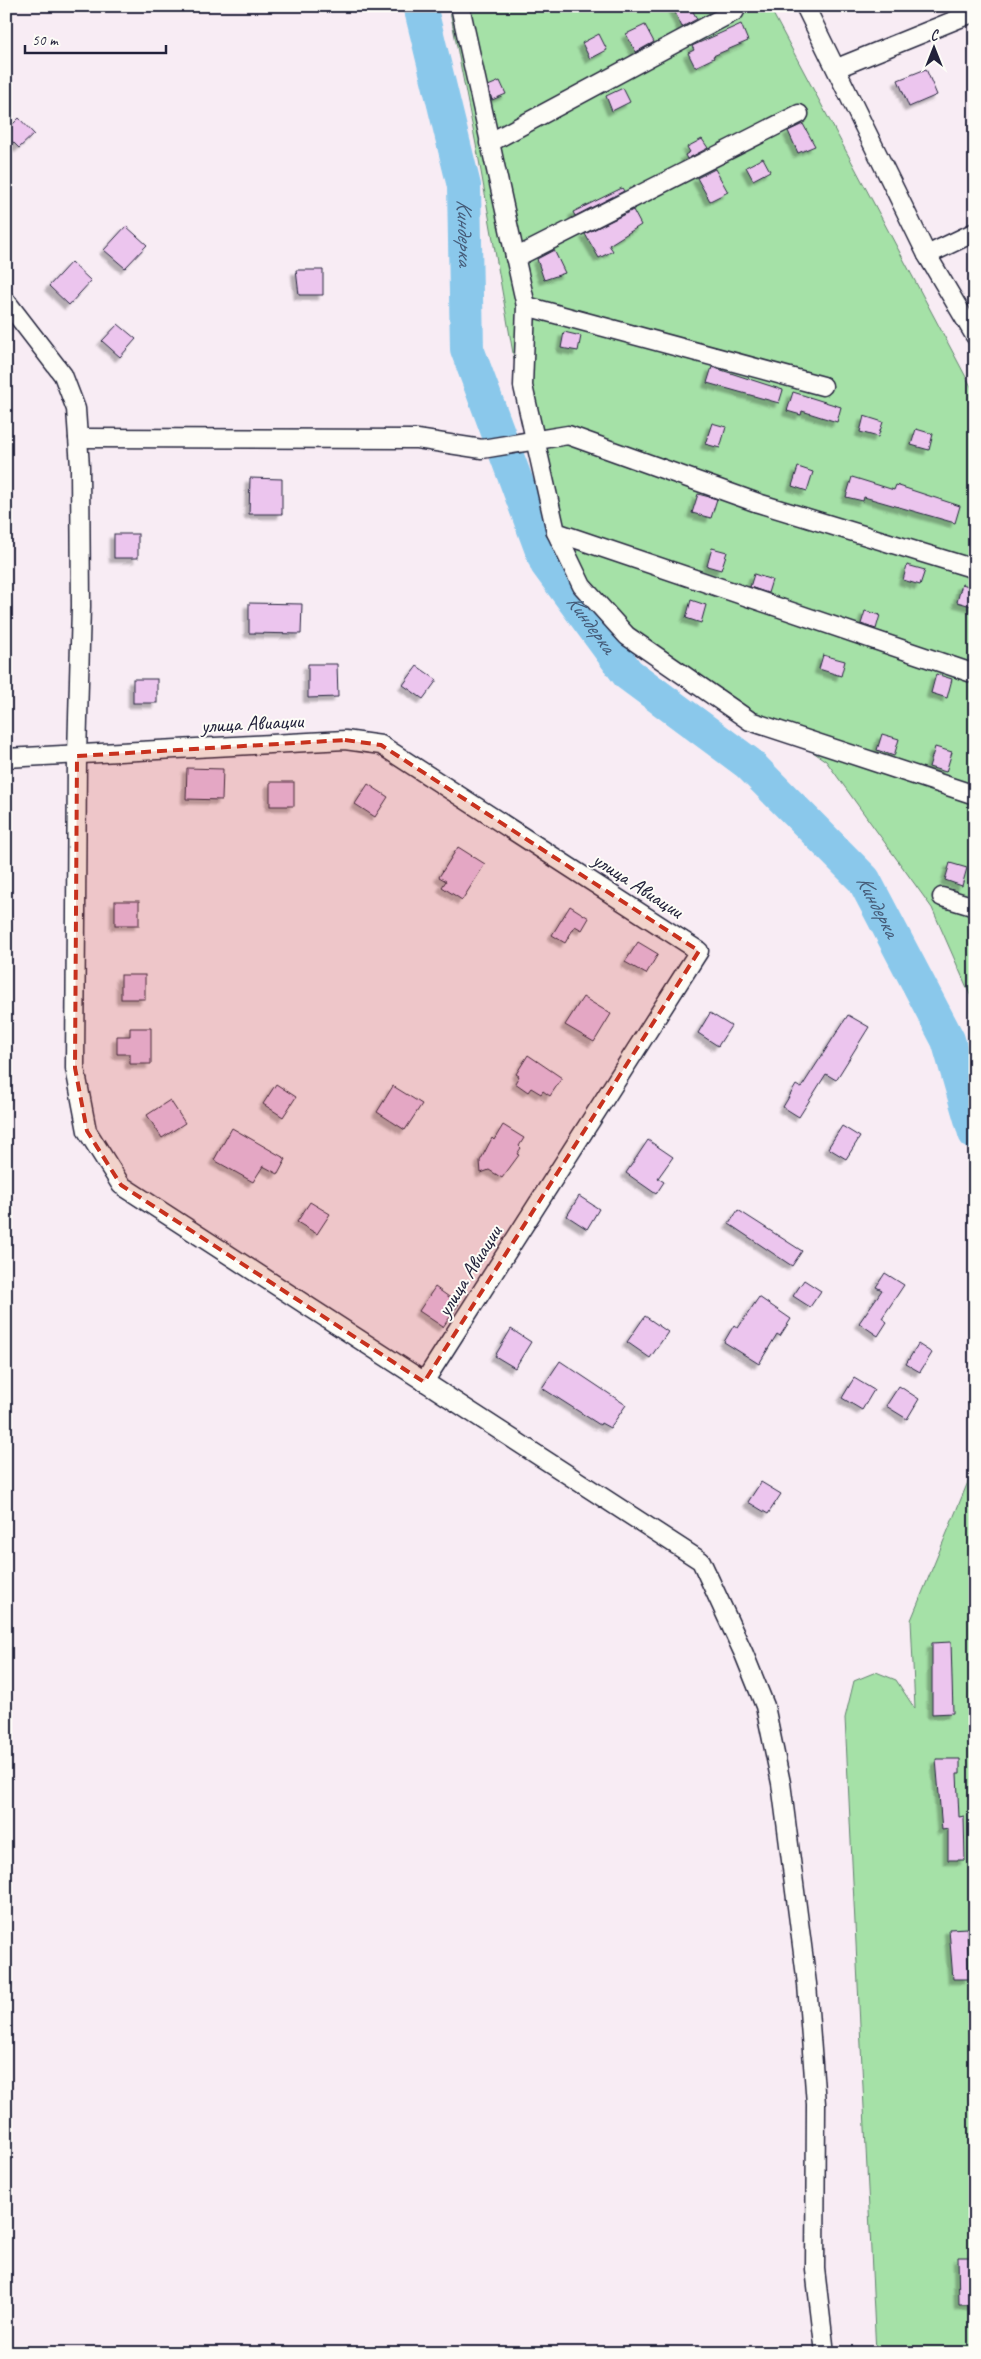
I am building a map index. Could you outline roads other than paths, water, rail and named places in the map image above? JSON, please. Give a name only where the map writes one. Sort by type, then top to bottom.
[{"type":"street","points":[[805,6],[927,255],[975,336]]},
{"type":"street","points":[[464,8],[489,143],[526,306],[523,386],[526,441],[556,532],[582,586],[627,636],[750,721],[975,795]]},
{"type":"street","points":[[489,143],[735,11]]},
{"type":"street","points":[[837,68],[975,12]]},
{"type":"street","points":[[515,258],[799,114]]},
{"type":"street","points":[[927,255],[975,232]]},
{"type":"street","points":[[6,301],[63,375],[76,409],[80,467],[82,606],[76,756],[75,1068],[88,1131],[121,1185],[701,1562],[744,1654],[765,1706],[781,1783],[807,1984],[816,2104],[815,2269],[825,2353]]},
{"type":"street","points":[[526,306],[823,386]]},
{"type":"street","points":[[78,438],[417,439],[482,450],[568,435],[758,503],[975,569]]},
{"type":"street","points":[[556,532],[975,674]]},
{"type":"street","name":"улица Авиации","points":[[76,756],[345,740],[381,744],[699,951],[424,1382]]},
{"type":"street","points":[[6,758],[76,756]]},
{"type":"street","points":[[942,897],[975,908]]},
{"type":"waterway","name":"Киндерка","points":[[420,6],[464,186],[467,349],[547,564],[628,674],[748,763],[864,880],[948,1040],[975,1133]]}]
